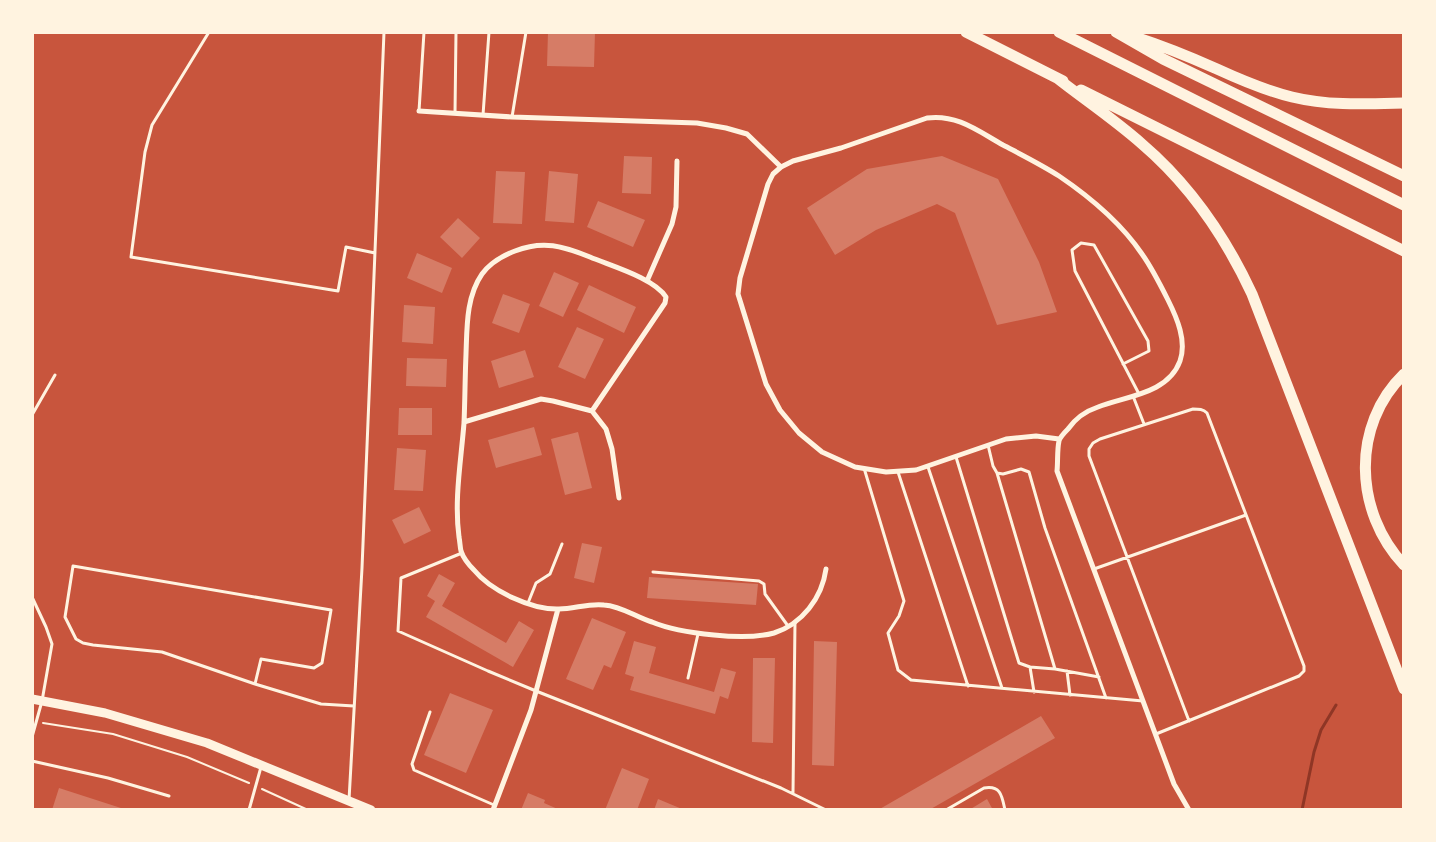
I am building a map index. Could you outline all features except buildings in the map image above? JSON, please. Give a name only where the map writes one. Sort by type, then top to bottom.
[{"type":"highway","points":[[966,32],[1404,251]]},
{"type":"highway","points":[[1059,32],[1404,205]]},
{"type":"highway","points":[[1116,32],[1162,59],[1404,176]]},
{"type":"highway","points":[[1121,32],[1169,49],[1247,82],[1291,97],[1317,102],[1350,104],[1404,103]]},
{"type":"highway","points":[[1057,78],[1141,143],[1162,162],[1191,194],[1232,253],[1252,294],[1404,689]]},
{"type":"highway","points":[[1404,374],[1385,396],[1376,413],[1368,436],[1364,471],[1367,495],[1373,518],[1386,542],[1404,565]]},
{"type":"main road","points":[[32,699],[105,713],[208,743],[371,810]]},
{"type":"street","points":[[419,111],[512,117],[697,123],[747,134],[781,167]]},
{"type":"street","points":[[1059,439],[1036,436],[1006,439],[916,470],[886,472],[855,467],[822,452],[799,433],[780,410],[766,384],[738,294],[740,278],[768,184],[773,174],[781,167],[793,161],[841,148],[927,118],[940,116],[961,122],[1058,176],[1105,212],[1142,253],[1172,307],[1183,338],[1181,359],[1177,368],[1161,385],[1097,407],[1074,421],[1059,439],[1057,471],[1174,784],[1189,810]]},
{"type":"street","points":[[647,281],[672,224],[676,207],[677,160]]},
{"type":"street","points":[[592,411],[665,303],[666,297],[662,291],[647,281],[555,245],[520,249],[506,254],[482,273],[470,301],[467,326],[464,422],[456,519],[462,553],[474,571],[500,592],[539,608],[558,609],[605,604],[653,623],[698,634],[745,636],[773,633],[795,622],[810,608],[818,596],[825,580],[826,569]]},
{"type":"street","points":[[464,422],[541,400],[553,401],[592,411],[606,429],[612,449],[619,498]]},
{"type":"street","points":[[494,808],[532,710],[558,609]]},
{"type":"lane","points":[[209,32],[152,125],[145,152],[131,257],[338,291],[346,247],[375,253]]},
{"type":"lane","points":[[349,800],[362,568],[384,32]]},
{"type":"lane","points":[[419,111],[424,32]]},
{"type":"lane","points":[[455,113],[456,32]]},
{"type":"lane","points":[[483,115],[489,32]]},
{"type":"lane","points":[[512,117],[526,32]]},
{"type":"lane","points":[[1123,364],[1149,351],[1148,341],[1094,244],[1082,243],[1072,250],[1075,271],[1123,364],[1136,395],[1144,424]]},
{"type":"lane","points":[[32,414],[55,375]]},
{"type":"lane","points":[[1155,735],[1190,721],[1299,676],[1304,671],[1304,666],[1207,413],[1199,408],[1100,439],[1093,443],[1089,449],[1089,456],[1190,721]]},
{"type":"lane","points":[[988,445],[1055,669]]},
{"type":"lane","points":[[956,456],[1019,663],[1030,667],[1055,669],[1098,677]]},
{"type":"lane","points":[[928,466],[1002,689]]},
{"type":"lane","points":[[864,468],[904,601],[899,616],[888,633],[898,670],[912,680],[1143,701]]},
{"type":"lane","points":[[997,473],[1003,474],[1021,470],[1029,472],[1046,528],[1106,698]]},
{"type":"lane","points":[[897,471],[968,686]]},
{"type":"lane","points":[[1094,569],[1246,515]]},
{"type":"lane","points":[[528,603],[536,583],[550,574],[562,544]]},
{"type":"lane","points":[[462,553],[401,578],[398,631],[536,692],[793,794],[826,810]]},
{"type":"lane","points":[[255,684],[261,659],[314,668],[322,663],[331,610],[73,566],[65,617],[76,639],[83,643],[93,646],[162,652],[255,684],[321,704],[354,706]]},
{"type":"lane","points":[[653,572],[759,581],[764,584],[765,594],[788,627]]},
{"type":"lane","points":[[32,597],[52,644],[42,700],[32,737]]},
{"type":"lane","points":[[793,794],[795,622]]},
{"type":"lane","points":[[688,678],[698,634]]},
{"type":"lane","points":[[1030,667],[1034,692]]},
{"type":"lane","points":[[1067,671],[1070,695]]},
{"type":"lane","points":[[430,712],[412,764],[414,770],[494,808]]},
{"type":"lane","points":[[32,762],[108,778],[169,796]]},
{"type":"lane","points":[[249,810],[262,765]]},
{"type":"lane","points":[[946,810],[984,788],[991,787],[998,790],[1001,794],[1005,810]]},
{"type":"path","points":[[56,725],[113,734],[187,757],[242,781]]},
{"type":"path","points":[[274,794],[308,810]]},
{"type":"waterway","points":[[1302,810],[1314,752],[1321,730],[1336,705]]}]
